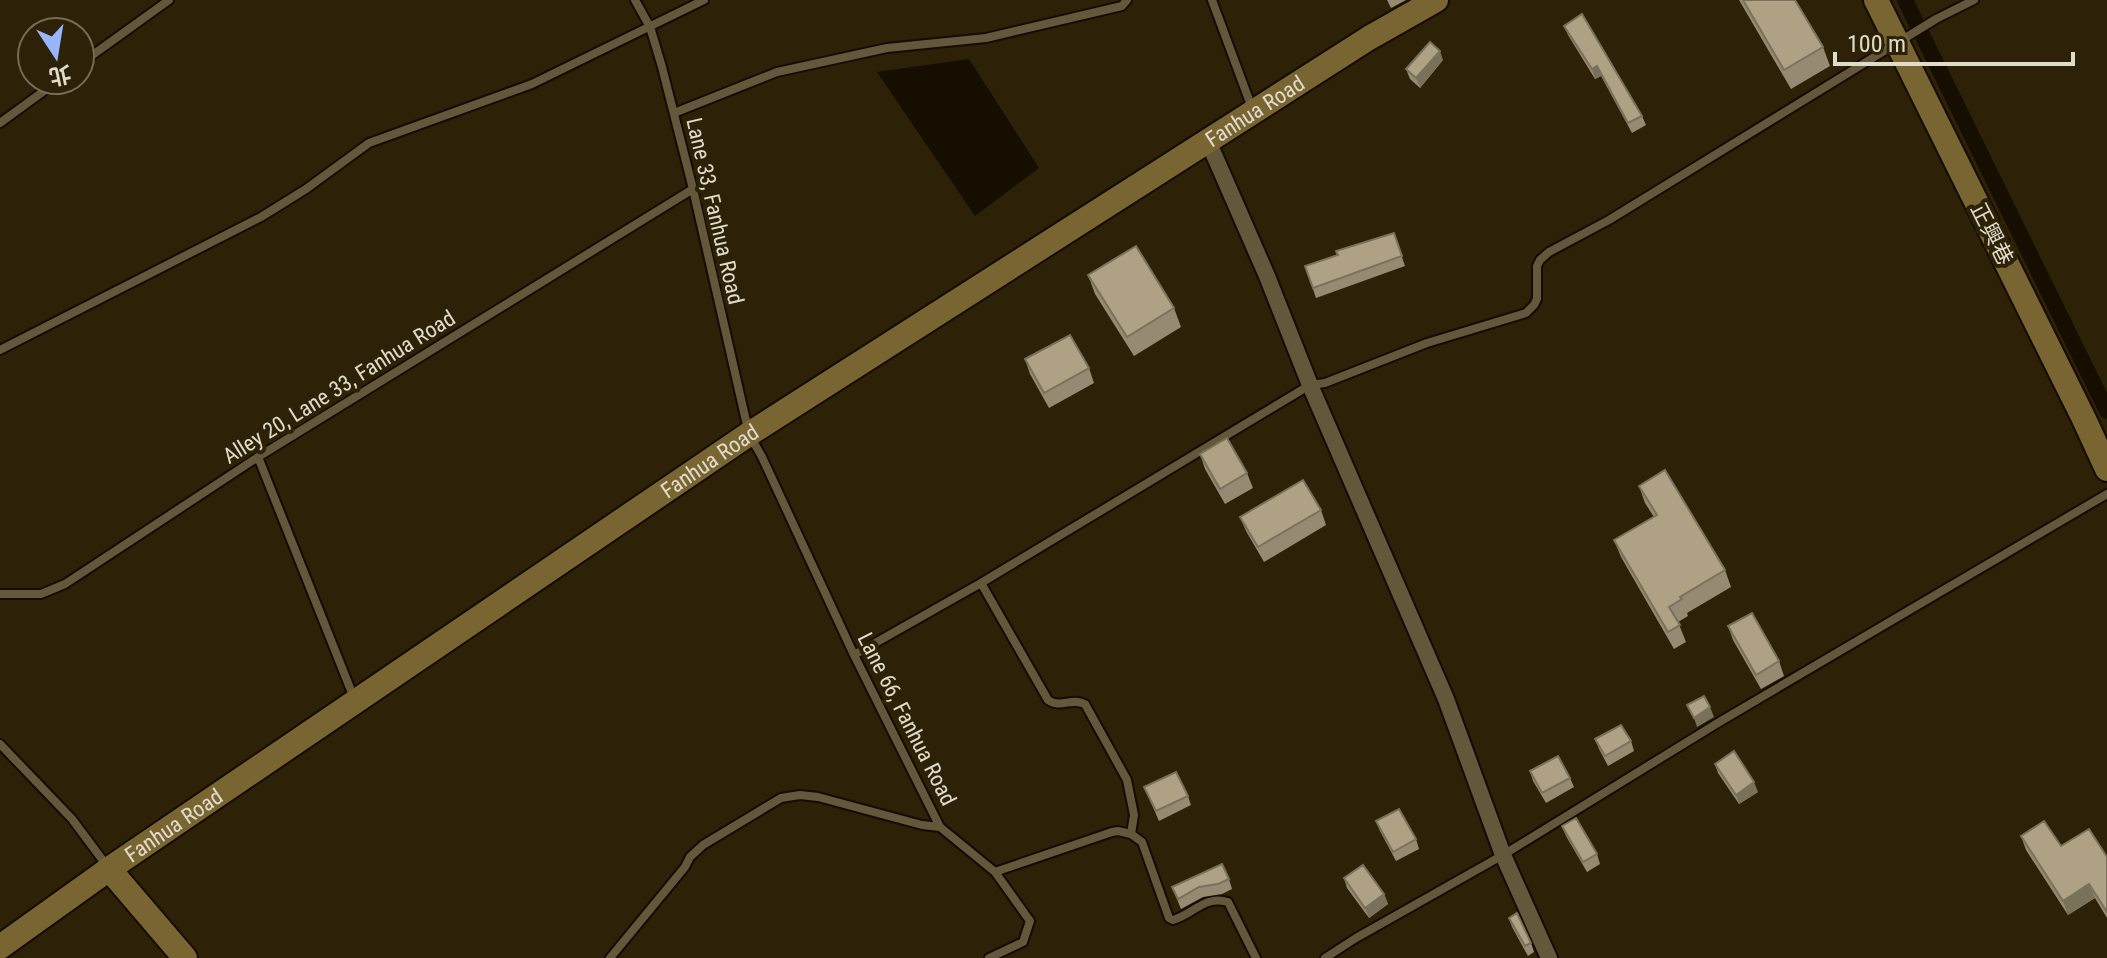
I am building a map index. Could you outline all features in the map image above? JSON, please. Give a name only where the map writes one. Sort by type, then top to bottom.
[{"type":"main road","name":"Fanhua Road","points":[[0,947],[109,869],[749,434],[1369,38],[1436,0]]},
{"type":"main road","name":"正興巷","points":[[1876,0],[2107,469]]},
{"type":"main road","points":[[109,869],[185,958]]},
{"type":"street","points":[[1208,141],[1446,699],[1503,855],[1549,958]]},
{"type":"lane","points":[[96,52],[169,0]]},
{"type":"lane","name":"Lane 33, Fanhua Road","points":[[635,0],[650,27],[674,113],[749,434]]},
{"type":"lane","points":[[0,350],[261,217],[369,143],[532,84],[704,0]]},
{"type":"lane","points":[[674,113],[777,72],[887,48],[986,38],[1122,6],[1127,0]]},
{"type":"lane","points":[[1212,0],[1254,112]]},
{"type":"lane","points":[[854,655],[981,583],[1310,385],[1325,383],[1427,343],[1526,313],[1537,299],[1537,266],[1549,252],[1609,220],[1936,19],[1974,0]]},
{"type":"lane","points":[[0,123],[37,96]]},
{"type":"lane","name":"Alley 20, Lane 33, Fanhua Road","points":[[0,594],[41,594],[65,584],[258,457],[693,189]]},
{"type":"lane","name":"Lane 66, Fanhua Road","points":[[749,434],[940,827],[995,872],[1030,921],[1023,942],[989,958]]},
{"type":"lane","points":[[258,457],[355,702]]},
{"type":"lane","points":[[1325,958],[2107,494]]},
{"type":"lane","points":[[981,583],[1048,700],[1059,705],[1075,700],[1085,704],[1127,780],[1134,815],[1131,834]]},
{"type":"lane","points":[[0,744],[72,819],[109,869]]},
{"type":"lane","points":[[610,958],[690,857],[703,845],[781,798],[800,795],[818,797],[940,827]]},
{"type":"lane","points":[[995,872],[1112,832],[1125,832],[1142,842],[1169,918],[1181,918],[1217,898],[1228,902],[1256,958]]},
{"type":"shaded area","points":[[969,59],[1039,168],[975,216],[877,72]]},
{"type":"building","points":[[1743,0],[1795,0],[1823,47],[1784,70]]},
{"type":"building","points":[[1582,14],[1642,116],[1628,123],[1597,66],[1592,69],[1564,26]]},
{"type":"building","points":[[1430,42],[1440,51],[1416,78],[1406,69]]},
{"type":"building","points":[[1394,233],[1402,256],[1313,288],[1305,266],[1338,255],[1336,251]]},
{"type":"building","points":[[1136,246],[1174,308],[1127,337],[1088,275]]},
{"type":"building","points":[[1070,335],[1089,368],[1044,393],[1025,359]]},
{"type":"building","points":[[1227,438],[1247,473],[1220,489],[1200,454]]},
{"type":"building","points":[[1665,470],[1725,570],[1669,607],[1680,625],[1668,632],[1614,540],[1657,515],[1639,486]]},
{"type":"building","points":[[1303,480],[1321,510],[1258,547],[1240,517]]},
{"type":"building","points":[[1752,613],[1779,661],[1756,675],[1728,626]]},
{"type":"building","points":[[1704,696],[1710,707],[1694,718],[1687,705]]},
{"type":"building","points":[[1621,725],[1631,741],[1605,756],[1595,739]]},
{"type":"building","points":[[1734,751],[1754,782],[1736,795],[1715,764]]},
{"type":"building","points":[[1558,756],[1570,778],[1542,793],[1530,771]]},
{"type":"building","points":[[1176,772],[1188,796],[1156,811],[1144,787]]},
{"type":"building","points":[[1399,809],[1416,839],[1393,852],[1376,821]]},
{"type":"building","points":[[1576,818],[1597,854],[1583,862],[1562,826]]},
{"type":"building","points":[[2044,821],[2061,846],[2089,829],[2107,857],[2107,912],[2089,884],[2063,901],[2021,836]]},
{"type":"building","points":[[1222,864],[1229,879],[1199,887],[1178,899],[1172,887]]},
{"type":"building","points":[[1363,865],[1384,894],[1365,908],[1344,878]]},
{"type":"building","points":[[1517,913],[1531,943],[1525,946],[1509,918]]},
{"type":"waterway","points":[[1905,0],[2107,411]]}]
